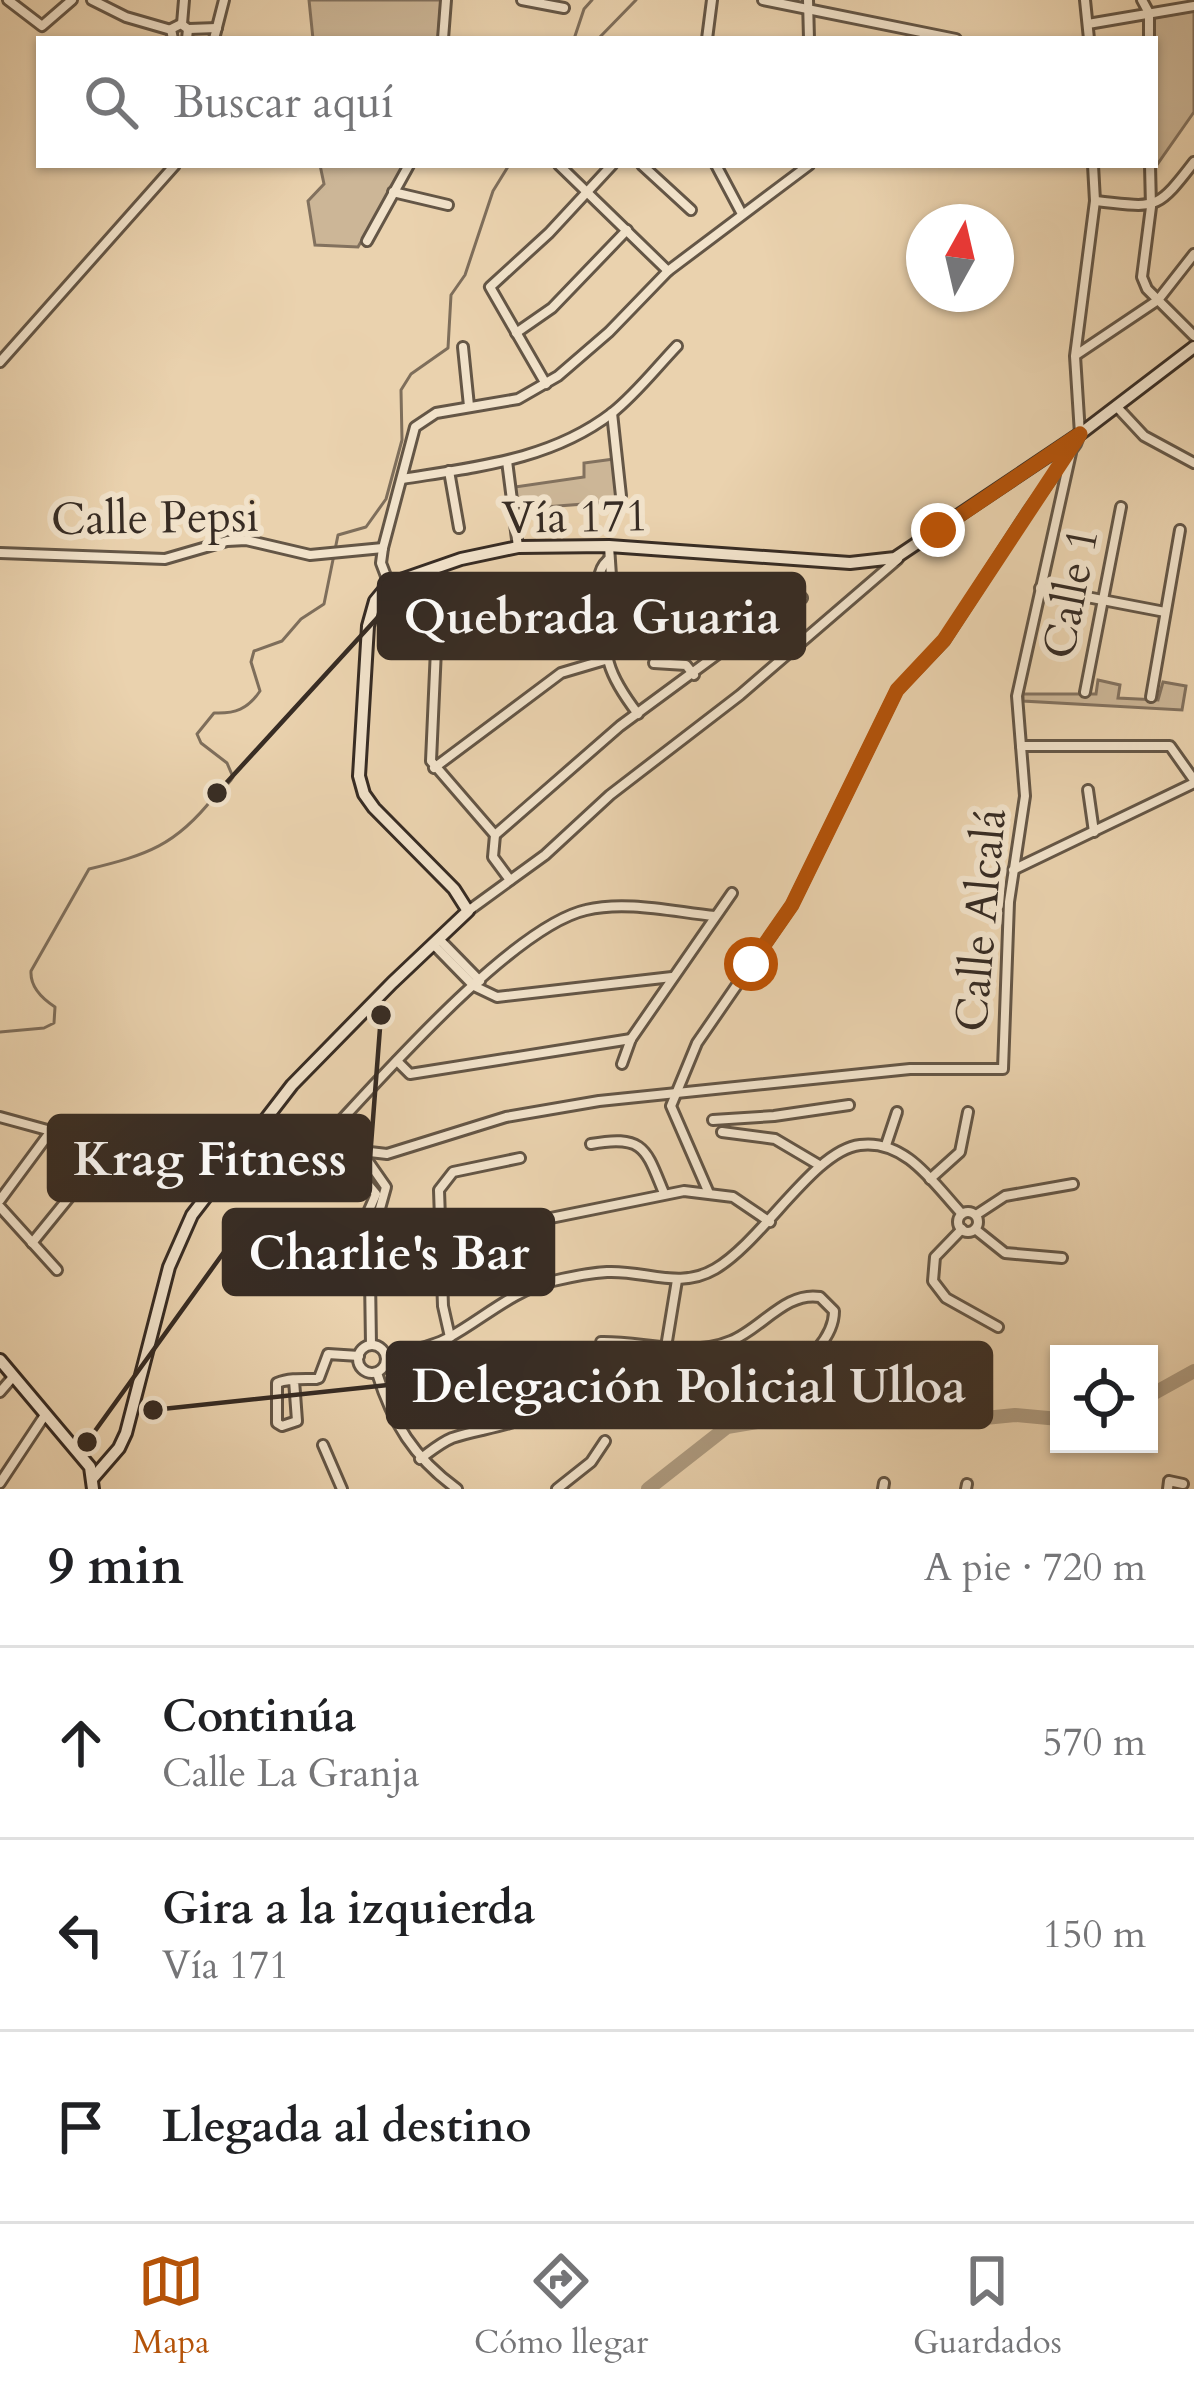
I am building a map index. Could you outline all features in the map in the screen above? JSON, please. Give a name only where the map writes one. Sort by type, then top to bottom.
[{"type":"main road","name":"Vía 171","points":[[389,584],[461,559],[518,547],[609,546],[850,563],[903,554],[1080,434],[1194,346]]},
{"type":"main road","points":[[93,1483],[126,1433],[182,1233],[211,1187],[292,1085],[468,911],[454,889],[374,808],[359,776],[368,626],[375,601],[389,584]]},
{"type":"main road","points":[[0,1360],[90,1467],[93,1483]]},
{"type":"street","points":[[8,0],[41,26],[72,0]]},
{"type":"street","points":[[92,0],[172,34],[217,28]]},
{"type":"street","points":[[126,17],[128,0]]},
{"type":"street","points":[[184,0],[186,30]]},
{"type":"street","points":[[215,36],[224,0]]},
{"type":"street","points":[[443,36],[446,0]]},
{"type":"street","points":[[522,0],[564,8]]},
{"type":"street","points":[[707,36],[712,0]]},
{"type":"street","points":[[763,0],[808,5],[943,36]]},
{"type":"street","points":[[1085,0],[1089,33],[1194,6]]},
{"type":"street","points":[[1142,0],[1149,14],[1149,36]]},
{"type":"street","points":[[808,5],[808,36]]},
{"type":"street","points":[[1095,200],[1151,207],[1167,198],[1194,162]]},
{"type":"street","points":[[0,362],[172,168]]},
{"type":"street","points":[[367,241],[407,168]]},
{"type":"street","points":[[562,168],[668,271]]},
{"type":"street","points":[[546,384],[490,287],[609,168]]},
{"type":"street","points":[[645,168],[691,210]]},
{"type":"street","points":[[718,168],[742,214]]},
{"type":"street","points":[[389,584],[381,563],[383,548],[422,418],[518,398],[546,384],[578,362],[668,271],[805,168]]},
{"type":"street","points":[[708,1191],[671,1106],[697,1043],[792,905],[897,690],[944,640],[1080,434],[1075,356],[1095,200],[1094,168]]},
{"type":"street","points":[[1150,168],[1151,207],[1142,278],[1194,336]]},
{"type":"street","points":[[393,192],[448,205]]},
{"type":"street","points":[[516,333],[551,308],[627,230]]},
{"type":"street","points":[[1075,356],[1158,300],[1194,254]]},
{"type":"street","points":[[403,478],[506,461],[560,444],[612,412],[677,346]]},
{"type":"street","points":[[463,347],[470,406]]},
{"type":"street","points":[[1118,406],[1144,436],[1194,463]]},
{"type":"street","points":[[612,412],[621,496]]},
{"type":"street","name":"Calle Alcalá","points":[[674,1092],[910,1069],[1003,1069],[1012,871],[1025,796],[1017,711],[1020,668],[1071,453]]},
{"type":"street","points":[[506,461],[518,547]]},
{"type":"street","points":[[449,471],[459,528]]},
{"type":"street","points":[[1046,486],[1060,494]]},
{"type":"street","name":"Calle 1","points":[[1085,692],[1121,507]]},
{"type":"street","points":[[1151,697],[1180,530]]},
{"type":"street","name":"Calle Pepsi","points":[[0,554],[165,559],[246,540],[310,555],[383,548]]},
{"type":"street","points":[[609,546],[608,560],[613,565],[612,591],[605,598],[605,660],[638,714]]},
{"type":"street","points":[[468,911],[854,600],[903,554]]},
{"type":"street","points":[[1040,588],[1165,612]]},
{"type":"street","points":[[648,595],[792,603],[802,598]]},
{"type":"street","points":[[495,835],[434,768],[429,750],[436,649],[453,638],[543,620],[567,601]]},
{"type":"street","points":[[510,880],[493,857],[495,835],[638,714],[758,624],[764,601]]},
{"type":"street","points":[[434,768],[561,673],[605,660]]},
{"type":"street","points":[[654,663],[686,665],[694,675]]},
{"type":"street","points":[[1012,871],[1194,782],[1170,746],[1021,746]]},
{"type":"street","points":[[1088,790],[1094,832]]},
{"type":"street","points":[[622,1064],[631,1039],[732,893]]},
{"type":"street","points":[[334,1126],[477,984],[552,924],[610,907],[715,916]]},
{"type":"street","points":[[436,942],[487,995],[507,998],[672,977]]},
{"type":"street","points":[[397,1061],[410,1074],[631,1039]]},
{"type":"street","points":[[259,1129],[341,1152],[387,1154],[506,1118],[674,1092]]},
{"type":"street","points":[[713,1120],[850,1105]]},
{"type":"street","points":[[886,1145],[897,1112]]},
{"type":"street","points":[[930,1179],[960,1152],[968,1112]]},
{"type":"street","points":[[0,1117],[51,1131],[80,1184],[32,1243]]},
{"type":"street","points":[[734,1120],[735,1133]]},
{"type":"street","points":[[51,1131],[0,1203],[57,1270]]},
{"type":"street","points":[[722,1132],[775,1139],[819,1166]]},
{"type":"street","points":[[591,1144],[613,1140],[643,1150],[654,1163],[664,1193]]},
{"type":"street","points":[[387,1358],[450,1337],[526,1289],[552,1281],[608,1272],[690,1280],[720,1266],[842,1148],[886,1145],[911,1161],[962,1214],[976,1215],[1005,1196],[1073,1184]]},
{"type":"street","points":[[294,1380],[297,1420],[282,1426],[278,1423],[279,1381],[319,1378],[328,1354],[358,1356],[371,1345],[369,1210],[376,1194],[341,1152]]},
{"type":"street","points":[[363,1154],[386,1186],[372,1243]]},
{"type":"street","points":[[450,1337],[442,1306],[439,1190],[446,1179],[464,1168],[520,1157]]},
{"type":"street","points":[[442,1240],[664,1193],[708,1191],[745,1202],[770,1222]]},
{"type":"street","points":[[962,1214],[958,1220],[962,1229]]},
{"type":"street","points":[[975,1229],[976,1215]]},
{"type":"street","points":[[998,1327],[946,1298],[933,1281],[934,1257],[962,1229],[975,1229],[1005,1253],[1062,1258]]},
{"type":"street","points":[[666,1347],[677,1280]]},
{"type":"street","points":[[601,1342],[696,1348],[730,1341],[759,1326],[793,1299],[820,1297],[834,1311],[832,1328],[808,1360],[777,1384]]},
{"type":"street","points":[[358,1356],[363,1369],[376,1372],[384,1367],[383,1349],[371,1345]]},
{"type":"street","points":[[420,1459],[446,1440],[507,1427],[544,1400],[547,1391],[537,1360]]},
{"type":"street","points":[[376,1372],[388,1407],[420,1459],[455,1489]]},
{"type":"street","points":[[0,1392],[14,1377]]},
{"type":"street","points":[[474,1402],[481,1430]]},
{"type":"street","points":[[0,1484],[45,1414]]},
{"type":"street","points":[[557,1489],[591,1462],[605,1442]]},
{"type":"street","points":[[323,1444],[343,1489]]},
{"type":"street","points":[[1168,1489],[1169,1481],[1183,1484]]},
{"type":"shaded area","points":[[309,0],[441,0],[438,36],[313,36]]},
{"type":"shaded area","points":[[1194,11],[1194,112],[1158,163],[1158,36],[1153,36],[1153,18]]},
{"type":"shaded area","points":[[321,168],[403,168],[358,247],[315,245],[308,201],[324,184]]},
{"type":"shaded area","points":[[614,459],[617,498],[610,502],[518,509],[515,487],[584,477],[584,463]]},
{"type":"shaded area","points":[[1098,680],[1120,685],[1118,698],[1158,700],[1163,682],[1186,686],[1182,710],[1023,701],[1023,694],[1096,694]]},
{"type":"waterway","points":[[575,36],[592,0]]},
{"type":"waterway","points":[[601,36],[636,0]]},
{"type":"waterway","points":[[0,1032],[54,1023],[55,1007],[37,992],[31,971],[89,869],[159,846],[186,827],[233,777],[227,763],[201,743],[197,734],[214,713],[240,709],[260,691],[251,662],[254,651],[282,641],[301,619],[324,604],[338,535],[366,527],[386,499],[402,440],[401,390],[411,374],[448,348],[451,295],[465,275],[493,191],[507,168]]},
{"type":"waterway","points":[[1158,1391],[1194,1371]]},
{"type":"waterway","points":[[648,1489],[727,1427],[776,1419],[821,1389],[846,1386],[896,1391],[930,1410],[965,1420],[1015,1415],[1050,1418]]},
{"type":"place","name":"Quebrada Guaria","points":[[217,793]]},
{"type":"place","name":"Krag Fitness","points":[[381,1015]]},
{"type":"place","name":"Delegación Policial Ulloa","points":[[153,1410]]},
{"type":"place","name":"Charlie's Bar","points":[[87,1442]]},
{"type":"route","points":[[751,964],[792,905],[897,690],[944,640],[1080,434],[938,530]]}]
